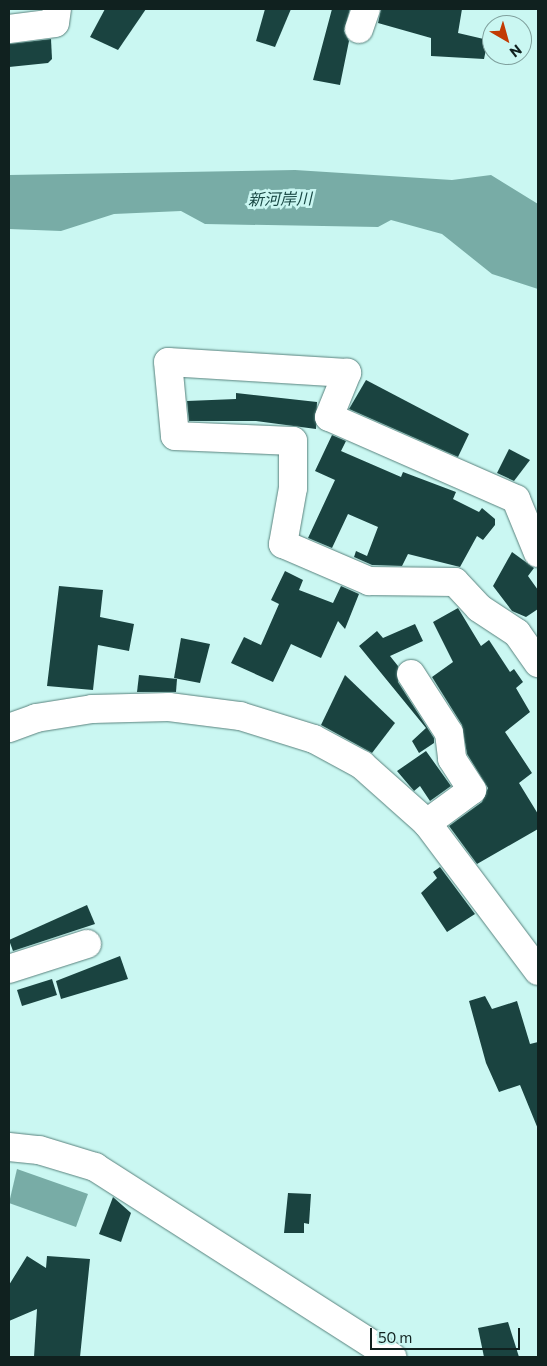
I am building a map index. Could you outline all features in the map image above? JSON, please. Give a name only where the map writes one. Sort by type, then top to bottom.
[{"type":"street","points":[[9,29],[54,23],[57,9]]},
{"type":"street","points":[[538,553],[516,499],[329,417],[346,373],[168,362],[175,436],[293,441],[293,488],[284,544],[369,581],[455,582],[479,608],[528,628],[538,662]]},
{"type":"street","points":[[411,674],[449,733],[452,759],[472,790],[427,823]]},
{"type":"street","points":[[9,728],[36,718],[92,709],[169,707],[240,716],[314,739],[362,765],[427,823],[538,971]]},
{"type":"street","points":[[9,969],[87,944]]},
{"type":"street","points":[[9,1147],[39,1150],[95,1167],[392,1357]]},
{"type":"water","name":"新河岸川","points":[[295,170],[452,180],[491,175],[538,204],[538,289],[492,274],[442,234],[391,220],[378,227],[205,224],[181,211],[114,214],[61,231],[9,229],[9,175]]},
{"type":"water","points":[[17,1169],[88,1194],[76,1227],[9,1203]]},
{"type":"building","points":[[105,9],[146,9],[118,50],[90,37]]},
{"type":"building","points":[[265,9],[291,9],[275,47],[256,41]]},
{"type":"building","points":[[332,9],[350,9],[344,31],[349,41],[340,85],[313,80]]},
{"type":"building","points":[[381,9],[462,9],[458,33],[482,39],[482,59],[431,56],[431,38],[378,23]]},
{"type":"building","points":[[51,39],[52,59],[48,63],[9,67],[9,44]]},
{"type":"building","points":[[366,380],[469,434],[458,457],[349,409]]},
{"type":"building","points":[[236,393],[317,402],[316,429],[256,421],[189,421],[187,401],[236,399]]},
{"type":"building","points":[[332,435],[346,441],[341,451],[401,477],[403,472],[456,492],[453,499],[479,512],[482,508],[495,519],[495,525],[483,540],[477,536],[460,567],[408,554],[402,566],[372,565],[354,557],[356,551],[367,556],[378,527],[348,514],[332,548],[308,538],[335,480],[315,471]]},
{"type":"building","points":[[509,449],[530,460],[514,481],[497,473]]},
{"type":"building","points":[[512,552],[534,568],[528,576],[538,590],[538,609],[526,617],[512,611],[493,586]]},
{"type":"building","points":[[285,571],[303,580],[299,590],[333,603],[341,586],[359,594],[345,629],[338,621],[321,658],[291,644],[273,682],[231,663],[244,637],[261,645],[279,604],[271,600]]},
{"type":"building","points":[[59,586],[103,590],[100,617],[134,624],[129,651],[98,645],[93,690],[47,686]]},
{"type":"building","points":[[458,608],[481,646],[489,640],[510,672],[514,669],[523,682],[516,688],[530,712],[505,732],[532,773],[519,783],[538,814],[538,829],[477,864],[449,826],[482,802],[488,788],[467,754],[462,725],[432,677],[453,662],[433,622]]},
{"type":"building","points":[[415,624],[423,641],[390,656],[398,666],[398,682],[434,738],[434,743],[419,753],[412,741],[426,728],[359,646],[377,631],[383,638]]},
{"type":"building","points":[[181,638],[210,644],[200,683],[174,678]]},
{"type":"building","points":[[139,675],[177,679],[176,692],[137,692]]},
{"type":"building","points":[[345,675],[395,723],[372,753],[321,725]]},
{"type":"building","points":[[426,751],[451,786],[430,801],[420,786],[414,791],[397,771]]},
{"type":"building","points":[[440,867],[475,914],[447,932],[421,893],[437,878],[433,872]]},
{"type":"building","points":[[87,905],[95,924],[13,951],[9,940]]},
{"type":"building","points":[[120,956],[128,979],[61,999],[56,981]]},
{"type":"building","points":[[52,979],[57,995],[22,1006],[17,990]]},
{"type":"building","points":[[485,996],[492,1009],[517,1001],[530,1044],[538,1042],[538,1129],[520,1085],[499,1092],[486,1063],[469,1001]]},
{"type":"building","points":[[288,1193],[311,1194],[309,1224],[304,1223],[304,1233],[284,1233]]},
{"type":"building","points":[[113,1197],[131,1213],[121,1242],[99,1234]]},
{"type":"building","points":[[27,1256],[46,1268],[47,1256],[90,1259],[80,1357],[34,1357],[37,1309],[9,1321],[9,1285]]},
{"type":"building","points":[[508,1322],[519,1357],[484,1357],[478,1328]]}]
